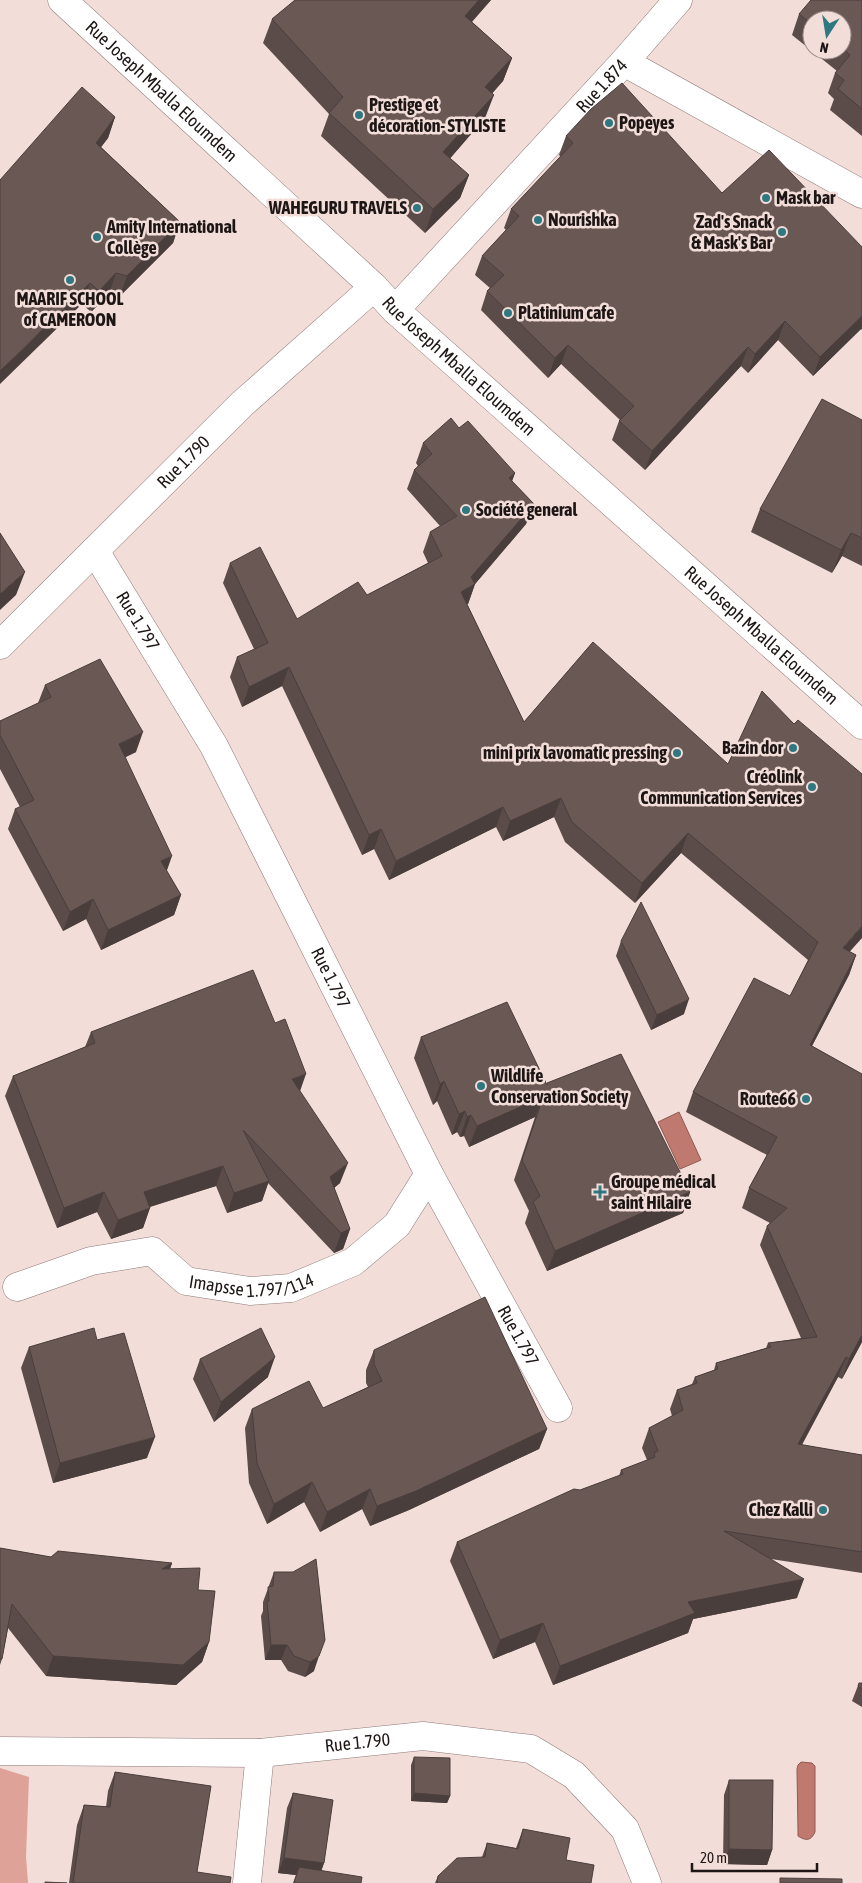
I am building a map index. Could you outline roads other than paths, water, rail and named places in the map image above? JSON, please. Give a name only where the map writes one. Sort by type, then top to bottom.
[{"type":"street","name":"Rue Joseph Mballa Eloumdem","points":[[62,0],[374,287],[395,310],[862,725]]},
{"type":"street","points":[[624,62],[678,0]]},
{"type":"street","name":"Rue 1.874","points":[[395,310],[624,62],[862,194]]},
{"type":"street","name":"Rue 1.790","points":[[0,645],[242,404],[374,287]]},
{"type":"street","name":"Rue 1.797","points":[[95,551],[214,746],[429,1174],[558,1408]]},
{"type":"street","name":"Imapsse 1.797/114","points":[[17,1287],[92,1261],[152,1251],[186,1281],[250,1291],[291,1288],[352,1262],[397,1225],[429,1174]]},
{"type":"street","name":"Rue 1.790","points":[[0,1751],[260,1753],[423,1736],[532,1750],[574,1775],[625,1829],[647,1883]]},
{"type":"street","points":[[247,1883],[260,1753]]},
{"type":"place","name":"Prestige et décoration- STYLISTE","points":[[359,115]]},
{"type":"place","name":"Popeyes","points":[[609,123]]},
{"type":"place","name":"Mask bar","points":[[766,198]]},
{"type":"place","name":"WAHEGURU TRAVELS","points":[[417,208]]},
{"type":"place","name":"Nourishka","points":[[538,220]]},
{"type":"place","name":"Zad's Snack & Mask's Bar","points":[[782,232]]},
{"type":"place","name":"Amity International Collège","points":[[97,237]]},
{"type":"place","name":"MAARIF SCHOOL of CAMEROON","points":[[70,280]]},
{"type":"place","name":"Platinium cafe","points":[[508,313]]},
{"type":"place","name":"Société general","points":[[466,510]]},
{"type":"place","name":"Bazin dor","points":[[793,748]]},
{"type":"place","name":"mini prix lavomatic pressing","points":[[677,753]]},
{"type":"place","name":"Créolink Communication Services","points":[[812,787]]},
{"type":"place","name":"Wildlife Conservation Society","points":[[481,1086]]},
{"type":"place","name":"Route66","points":[[806,1099]]},
{"type":"place","name":"Groupe médical saint Hilaire","points":[[600,1192]]},
{"type":"place","name":"Chez Kalli","points":[[823,1510]]}]
